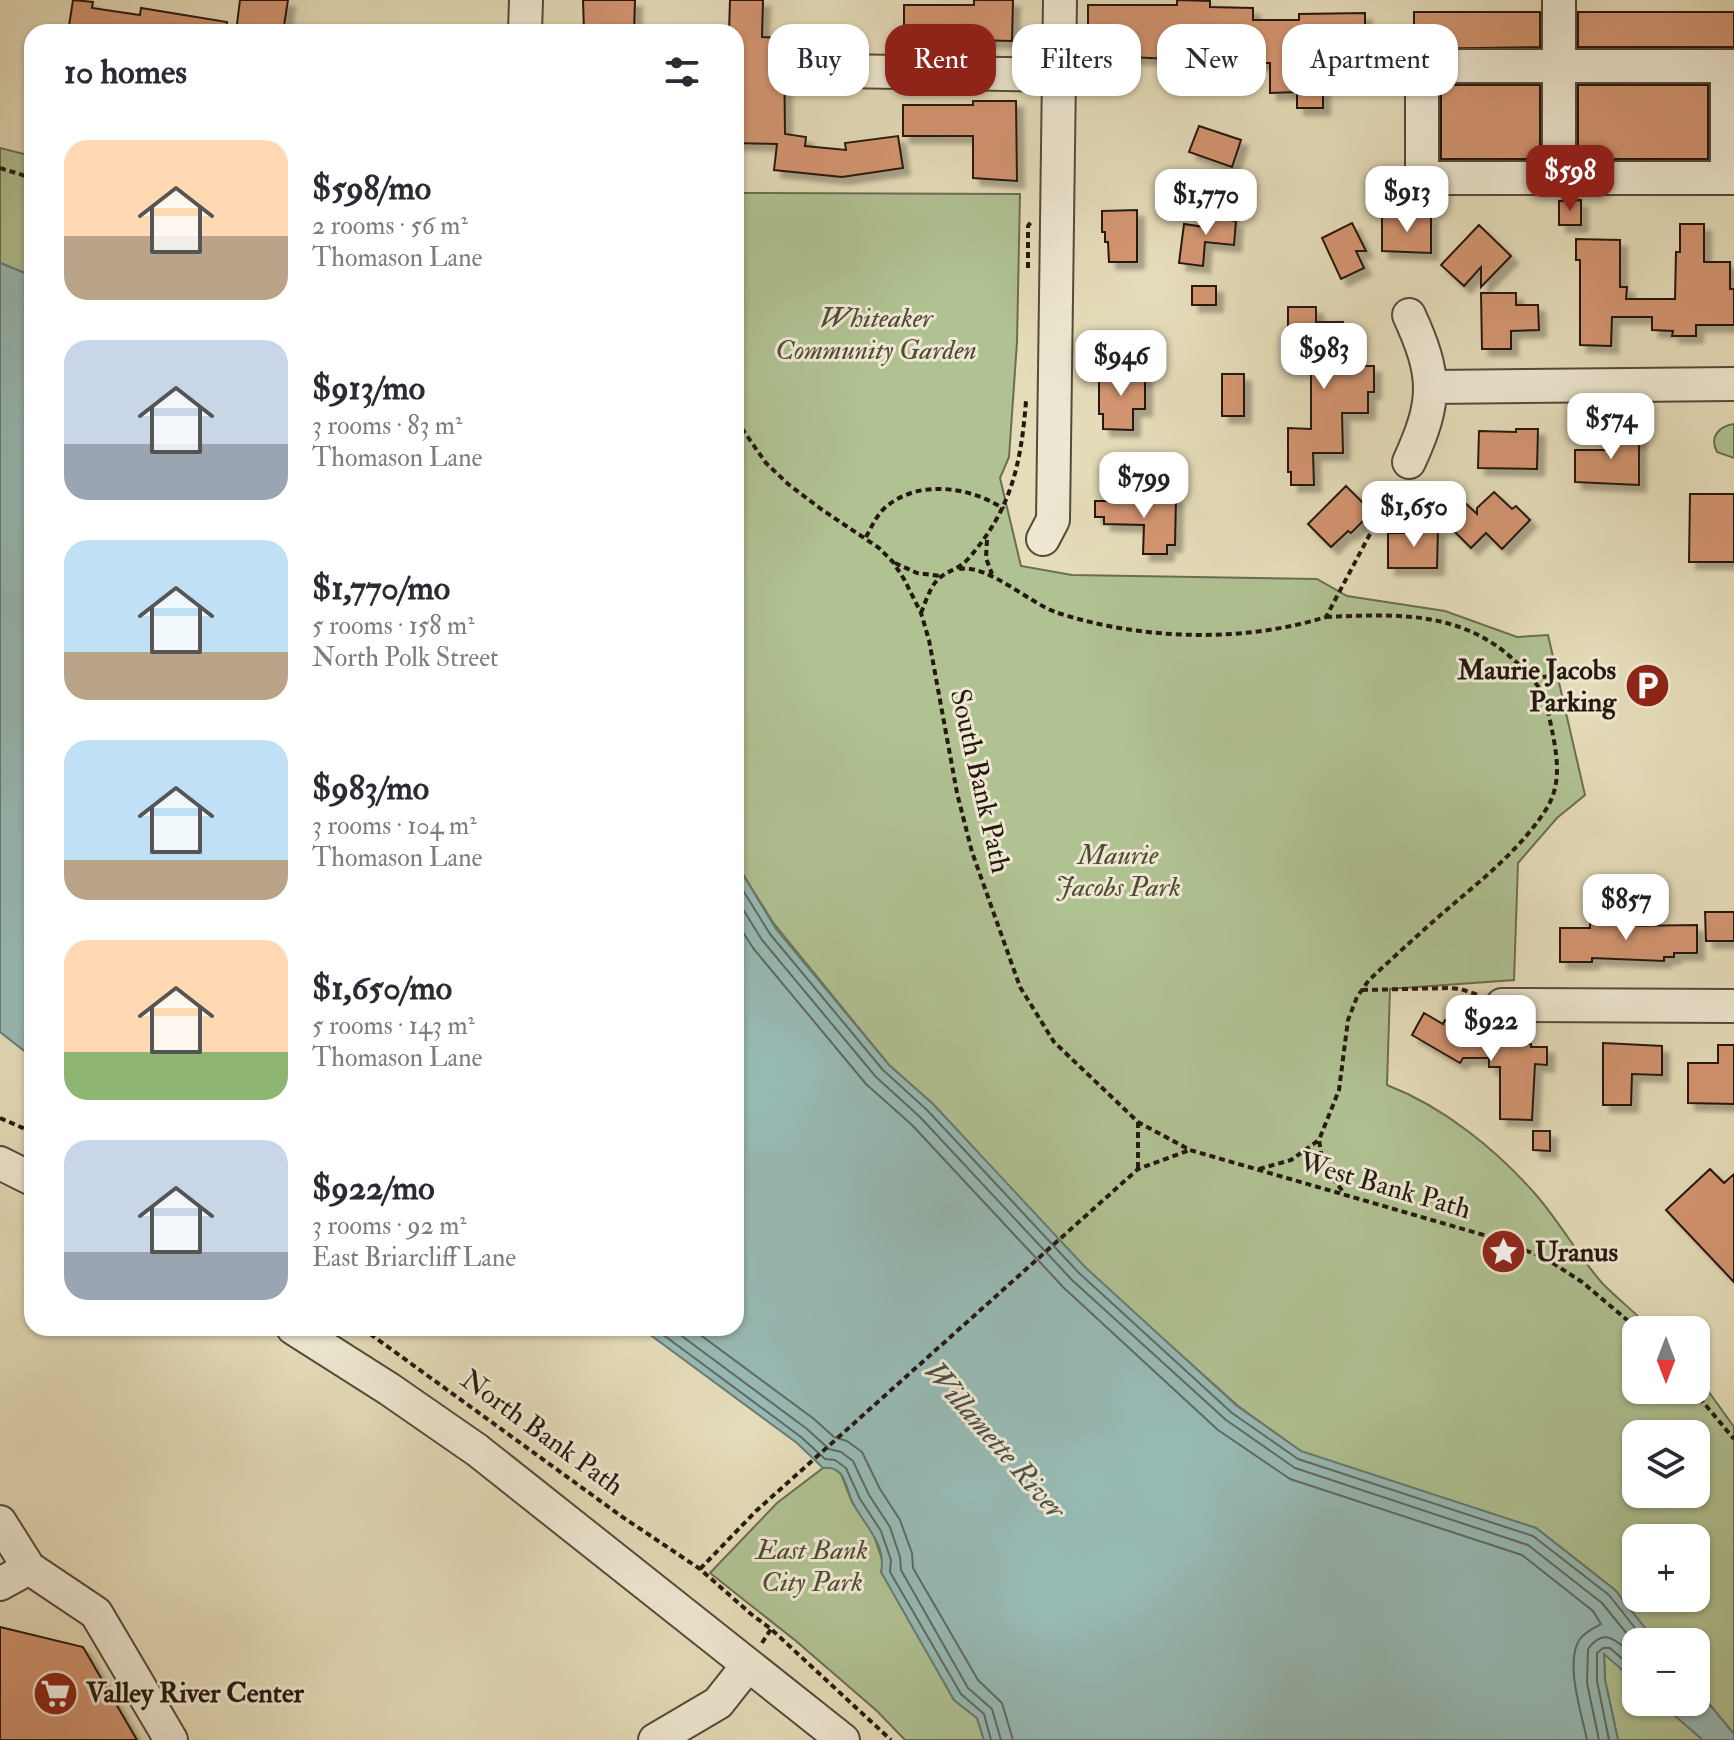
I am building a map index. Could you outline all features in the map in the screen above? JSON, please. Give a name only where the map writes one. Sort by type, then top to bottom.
[{"type":"street","points":[[525,24],[526,0]]},
{"type":"street","points":[[1060,0],[1060,24]]},
{"type":"street","points":[[1559,0],[1559,178]]},
{"type":"street","points":[[1559,65],[1730,66],[1730,178],[1422,178],[1422,66],[1559,65]]},
{"type":"street","points":[[869,71],[1012,74]]},
{"type":"street","points":[[1043,539],[1053,520],[1059,96]]},
{"type":"street","points":[[1409,315],[1426,358],[1432,387],[1428,415],[1409,462]]},
{"type":"street","points":[[1432,387],[1734,384]]},
{"type":"street","points":[[1502,1005],[1734,1006]]},
{"type":"street","points":[[0,1163],[24,1175]]},
{"type":"street","points":[[306,1336],[477,1450],[843,1740]]},
{"type":"street","points":[[0,1522],[29,1568],[96,1613],[171,1740]]},
{"type":"street","points":[[0,1584],[29,1568]]},
{"type":"street","points":[[655,1740],[718,1703],[748,1665]]},
{"type":"path","points":[[0,168],[24,176]]},
{"type":"path","points":[[1028,269],[1028,226],[1057,194]]},
{"type":"path","points":[[959,569],[987,536],[1004,509],[1019,456],[1026,398]]},
{"type":"path","name":"South Bank Path","points":[[744,431],[766,463],[788,484],[866,537],[893,562],[921,613],[972,852],[1020,987],[1054,1042],[1138,1122],[1190,1150]]},
{"type":"path","points":[[1326,617],[1409,462]]},
{"type":"path","points":[[866,537],[886,507],[911,493],[963,491],[978,494],[1004,509]]},
{"type":"path","points":[[987,536],[986,553],[993,576]]},
{"type":"path","points":[[893,562],[917,573],[942,576],[969,568],[993,576],[1014,591],[1055,612],[1138,631],[1201,635],[1271,630],[1326,617],[1422,616],[1444,622],[1500,648],[1533,679],[1548,714],[1559,768],[1553,794],[1546,810],[1529,832],[1487,875],[1369,980],[1362,990],[1348,1020],[1339,1090],[1319,1140],[1323,1165],[1346,1195]]},
{"type":"path","points":[[921,613],[929,594],[942,576]]},
{"type":"path","points":[[1533,679],[1570,672]]},
{"type":"path","points":[[1362,990],[1461,989],[1502,1005]]},
{"type":"path","points":[[0,1118],[24,1128]]},
{"type":"path","points":[[1138,1122],[1138,1169]]},
{"type":"path","points":[[1257,1169],[1291,1160],[1319,1140]]},
{"type":"path","points":[[700,1569],[756,1511],[1138,1169],[1190,1150]]},
{"type":"path","name":"West Bank Path","points":[[1190,1150],[1494,1238],[1545,1258],[1582,1282],[1622,1316]]},
{"type":"path","name":"North Bank Path","points":[[373,1336],[621,1516],[700,1569],[771,1629],[891,1740]]},
{"type":"path","points":[[1705,1404],[1734,1439]]},
{"type":"green space","points":[[0,148],[24,154],[24,273],[0,263]]},
{"type":"green space","name":"Maurie Jacobs Park","points":[[744,193],[1020,194],[1017,342],[1009,457],[1000,478],[1021,566],[1072,575],[1317,579],[1347,596],[1445,611],[1517,637],[1548,635],[1585,795],[1557,818],[1518,863],[1514,980],[1390,989],[1387,1085],[1449,1118],[1505,1162],[1546,1207],[1603,1284],[1637,1316],[1622,1316],[1622,1404],[1710,1404],[1710,1394],[1734,1427],[1734,1734],[1710,1705],[1710,1628],[1645,1628],[1632,1612],[1710,1612],[1710,1524],[1622,1524],[1622,1599],[1536,1528],[1302,1452],[1238,1406],[1085,1269],[933,1104],[889,1065],[774,924],[744,876]]},
{"type":"green space","points":[[1734,424],[1734,458],[1717,452],[1714,442],[1720,430]]},
{"type":"green space","name":"East Bank City Park","points":[[832,1467],[841,1474],[852,1502],[873,1533],[883,1562],[954,1700],[977,1718],[984,1740],[905,1740],[877,1711],[796,1641],[710,1573],[777,1503],[823,1468]]},
{"type":"green space","points":[[1604,1653],[1622,1669],[1622,1716],[1675,1716],[1703,1740],[1618,1740],[1605,1680]]},
{"type":"water","points":[[0,263],[24,273],[24,1051],[0,1032]]},
{"type":"water","name":"Willamette River","points":[[744,876],[776,929],[889,1065],[933,1104],[1085,1267],[1237,1406],[1301,1451],[1536,1528],[1615,1590],[1622,1599],[1622,1612],[1632,1612],[1645,1628],[1622,1628],[1622,1670],[1604,1654],[1605,1680],[1618,1740],[984,1740],[977,1718],[954,1700],[881,1572],[878,1544],[853,1503],[840,1473],[832,1468],[823,1468],[797,1443],[652,1336],[744,1336]]},
{"type":"water","points":[[1710,1705],[1734,1734],[1734,1740],[1703,1740],[1675,1716],[1710,1716]]},
{"type":"building","points":[[73,0],[93,2],[92,8],[140,15],[141,8],[227,22],[227,24],[69,24]]},
{"type":"building","points":[[240,0],[288,0],[284,24],[237,24]]},
{"type":"building","points":[[583,0],[635,0],[634,24],[584,24]]},
{"type":"building","points":[[730,0],[763,0],[762,37],[768,37],[768,96],[785,96],[785,134],[806,137],[805,146],[846,150],[845,143],[898,136],[903,168],[842,177],[774,170],[777,144],[744,143],[744,24],[729,24]]},
{"type":"building","points":[[974,0],[1013,0],[1012,41],[996,41],[996,24],[904,24],[904,5],[974,5]]},
{"type":"building","points":[[1177,0],[1210,1],[1210,7],[1253,8],[1253,20],[1299,20],[1299,14],[1365,13],[1365,24],[1282,24],[1282,93],[1270,93],[1266,24],[1157,24],[1157,58],[1141,58],[1141,24],[1088,24],[1088,5],[1177,5]]},
{"type":"building","points":[[1414,12],[1540,12],[1540,47],[1458,48],[1458,24],[1414,24]]},
{"type":"building","points":[[1578,12],[1734,12],[1734,47],[1578,47]]},
{"type":"building","points":[[1458,85],[1540,85],[1540,159],[1441,159],[1441,96],[1458,96]]},
{"type":"building","points":[[1578,85],[1708,85],[1708,159],[1578,159]]},
{"type":"building","points":[[1297,96],[1323,96],[1323,108],[1297,108]]},
{"type":"building","points":[[973,101],[1016,101],[1017,181],[973,178],[973,136],[903,136],[903,105],[973,105]]},
{"type":"building","points":[[1199,126],[1241,140],[1232,167],[1189,152]]},
{"type":"building","points":[[1581,200],[1581,225],[1559,225],[1559,201]]},
{"type":"building","points":[[1137,210],[1137,262],[1109,262],[1108,242],[1105,242],[1105,232],[1102,232],[1102,211]]},
{"type":"building","points":[[1212,210],[1230,212],[1229,220],[1236,221],[1234,245],[1205,242],[1203,266],[1179,263],[1184,224],[1205,227],[1206,217]]},
{"type":"building","points":[[1382,216],[1431,216],[1431,253],[1382,251]]},
{"type":"building","points":[[1352,223],[1366,251],[1356,251],[1364,268],[1341,279],[1322,238]]},
{"type":"building","points":[[1680,224],[1704,224],[1704,262],[1730,262],[1734,325],[1696,325],[1696,336],[1672,336],[1673,331],[1652,330],[1652,317],[1612,317],[1611,346],[1580,345],[1580,260],[1576,260],[1576,239],[1620,240],[1620,287],[1627,287],[1626,299],[1675,299]]},
{"type":"building","points":[[1479,225],[1511,256],[1481,287],[1481,267],[1464,286],[1441,265]]},
{"type":"building","points":[[1192,286],[1216,286],[1216,305],[1192,305]]},
{"type":"building","points":[[1481,293],[1516,293],[1516,305],[1538,305],[1539,330],[1511,331],[1511,349],[1482,349]]},
{"type":"building","points":[[1288,307],[1316,307],[1316,322],[1343,322],[1343,366],[1374,366],[1374,392],[1368,392],[1368,413],[1342,413],[1343,453],[1313,453],[1314,485],[1291,485],[1291,472],[1288,472],[1288,428],[1311,429],[1311,349],[1288,349]]},
{"type":"building","points":[[1099,371],[1145,371],[1145,409],[1133,409],[1133,430],[1103,429],[1103,414],[1099,414]]},
{"type":"building","points":[[1222,374],[1244,374],[1244,416],[1222,416]]},
{"type":"building","points":[[1516,429],[1538,429],[1537,469],[1478,468],[1479,431],[1516,432]]},
{"type":"building","points":[[1612,429],[1639,429],[1639,485],[1575,482],[1575,450],[1612,450]]},
{"type":"building","points":[[1346,486],[1372,512],[1331,547],[1308,524]]},
{"type":"building","points":[[1494,492],[1512,509],[1516,506],[1530,520],[1502,549],[1486,533],[1471,548],[1442,519],[1461,499],[1477,514],[1477,508]]},
{"type":"building","points":[[1690,494],[1734,494],[1734,562],[1689,562]]},
{"type":"building","points":[[1142,497],[1176,497],[1175,545],[1167,545],[1167,554],[1143,554],[1144,525],[1104,524],[1104,517],[1095,517],[1095,501],[1142,501]]},
{"type":"building","points":[[1408,528],[1438,528],[1437,568],[1388,568],[1388,533],[1408,533]]},
{"type":"building","points":[[1705,912],[1734,912],[1734,941],[1706,941]]},
{"type":"building","points":[[1590,919],[1624,919],[1624,926],[1697,925],[1697,953],[1674,953],[1674,957],[1664,957],[1664,961],[1592,958],[1592,962],[1560,962],[1560,928],[1590,928]]},
{"type":"building","points":[[1424,1013],[1443,1024],[1445,1020],[1489,1046],[1489,1043],[1547,1047],[1547,1065],[1535,1064],[1532,1120],[1500,1119],[1500,1067],[1489,1067],[1489,1058],[1463,1058],[1460,1063],[1412,1035]]},
{"type":"building","points":[[1603,1043],[1662,1046],[1662,1075],[1632,1074],[1631,1105],[1603,1105]]},
{"type":"building","points":[[1718,1045],[1734,1045],[1734,1104],[1688,1103],[1688,1063],[1718,1063]]},
{"type":"building","points":[[1533,1131],[1550,1131],[1550,1151],[1533,1150]]},
{"type":"building","points":[[1710,1169],[1724,1183],[1734,1174],[1734,1282],[1666,1210]]},
{"type":"building","name":"Valley River Center","points":[[0,1627],[83,1647],[137,1740],[0,1740]]},
{"type":"place","name":"Maurie Jacobs Parking","points":[[1647,686]]},
{"type":"place","name":"Uranus","points":[[1504,1252]]},
{"type":"place","name":"Valley River Center","points":[[55,1693]]},
{"type":"park label","name":"Whiteaker Community Garden","points":[[876,334]]}]
